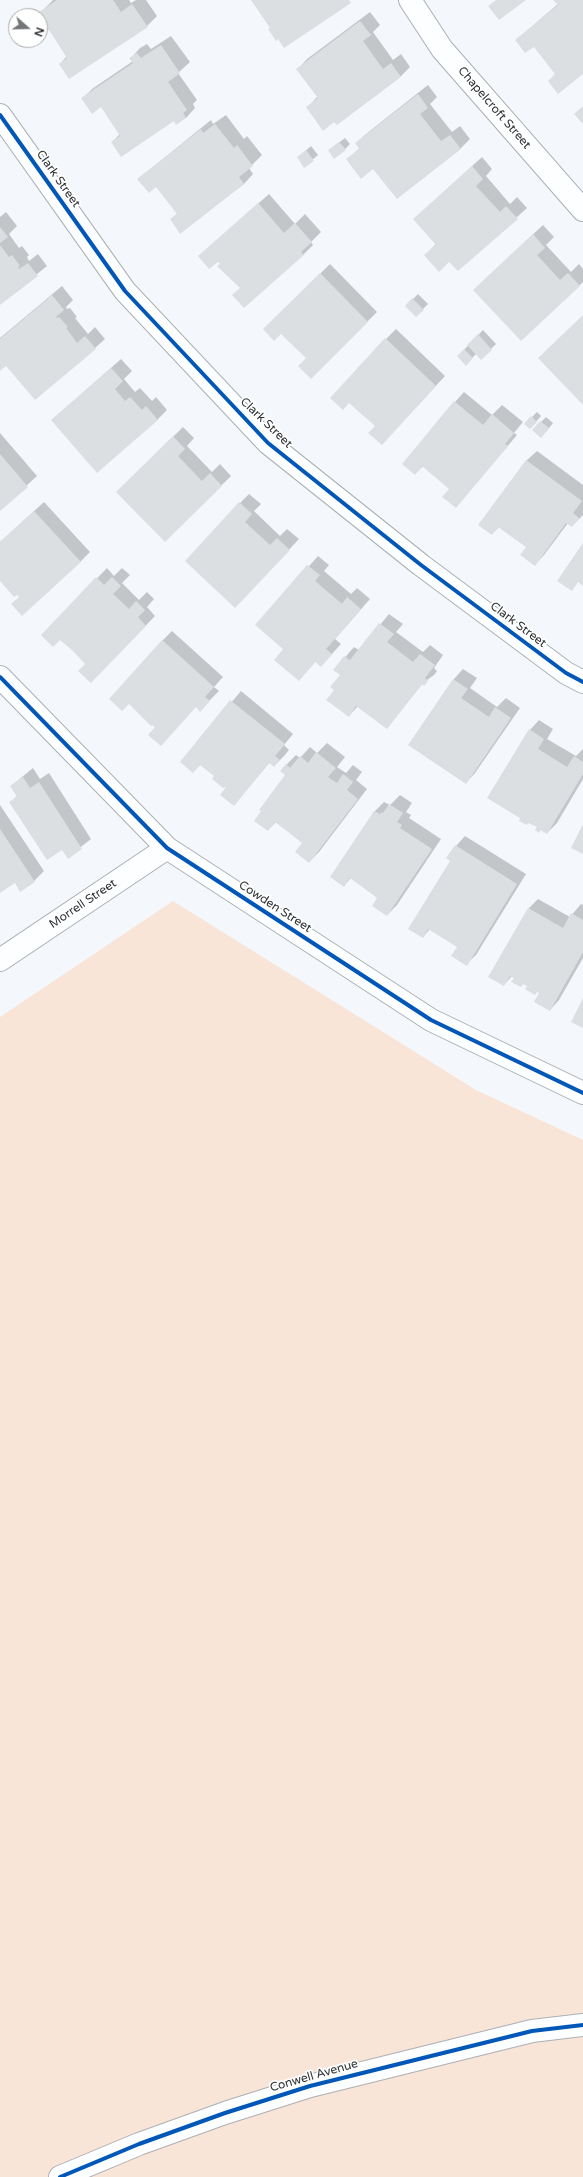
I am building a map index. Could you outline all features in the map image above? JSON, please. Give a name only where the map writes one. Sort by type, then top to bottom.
[{"type":"street","name":"Chapelcroft Street","points":[[410,0],[442,49],[583,210]]},
{"type":"street","name":"Clark Street","points":[[0,115],[125,291],[268,443],[421,565],[566,672],[583,682]]},
{"type":"street","name":"Cowden Street","points":[[0,677],[167,848],[431,1020],[583,1093]]},
{"type":"street","name":"Morrell Street","points":[[0,960],[167,848]]},
{"type":"street","name":"Conwell Avenue","points":[[60,2177],[139,2144],[225,2113],[310,2086],[532,2031],[583,2025]]},
{"type":"shaded area","points":[[173,901],[476,1090],[583,1140],[583,2177],[0,2177],[0,1017]]},
{"type":"building","points":[[57,0],[113,0],[121,12],[132,4],[148,27],[69,79],[59,64],[67,58],[49,30],[48,31],[48,8],[45,8]]},
{"type":"building","points":[[251,0],[349,0],[351,3],[284,48],[278,39],[276,41],[268,29],[270,28]]},
{"type":"building","points":[[496,0],[526,0],[499,20],[488,6]]},
{"type":"building","points":[[553,0],[583,0],[583,74],[558,94],[548,81],[555,74],[534,47],[525,53],[515,40],[558,5]]},
{"type":"building","points":[[360,21],[371,35],[363,41],[383,69],[391,63],[401,77],[337,125],[334,122],[323,131],[306,107],[318,98],[296,69]]},
{"type":"building","points":[[161,45],[180,73],[168,82],[187,110],[183,113],[186,118],[176,125],[174,121],[121,157],[111,142],[120,136],[101,107],[92,114],[81,98],[133,63],[129,58],[137,53],[141,58]]},
{"type":"building","points":[[418,94],[428,108],[420,114],[441,141],[450,135],[461,149],[397,199],[373,169],[361,179],[346,159],[359,149],[355,143]]},
{"type":"building","points":[[583,106],[583,124],[574,114]]},
{"type":"building","points":[[215,124],[234,148],[237,145],[253,166],[239,177],[244,184],[180,234],[170,219],[177,214],[156,187],[149,193],[137,179],[201,129],[203,133]]},
{"type":"building","points":[[339,142],[346,150],[334,159],[328,150]]},
{"type":"building","points":[[306,150],[314,161],[304,168],[297,157]]},
{"type":"building","points":[[472,166],[483,179],[476,186],[500,212],[506,206],[518,219],[458,271],[449,262],[439,272],[424,255],[436,245],[413,219]]},
{"type":"building","points":[[258,203],[284,233],[295,223],[312,242],[301,252],[304,255],[244,308],[232,295],[240,288],[217,266],[220,264],[218,262],[209,269],[198,256]]},
{"type":"building","points":[[0,227],[8,237],[0,243]]},
{"type":"building","points":[[533,234],[545,248],[537,255],[560,280],[568,273],[580,286],[521,341],[473,290]]},
{"type":"building","points":[[0,245],[9,257],[12,255],[20,266],[18,267],[19,269],[28,263],[38,276],[0,305]]},
{"type":"building","points":[[320,273],[368,322],[311,379],[298,366],[306,358],[281,334],[274,341],[263,329]]},
{"type":"building","points":[[52,295],[64,310],[56,317],[59,317],[68,327],[66,328],[77,343],[85,336],[96,349],[35,400],[6,366],[0,371],[0,339]]},
{"type":"building","points":[[412,298],[424,310],[416,317],[405,306]]},
{"type":"building","points":[[583,315],[583,405],[538,358]]},
{"type":"building","points":[[478,334],[492,350],[481,360],[467,345]]},
{"type":"building","points":[[385,338],[436,386],[382,445],[368,433],[375,426],[349,403],[343,410],[330,398]]},
{"type":"building","points":[[464,349],[473,358],[466,366],[457,356]]},
{"type":"building","points":[[111,368],[123,381],[115,389],[125,401],[130,397],[142,410],[146,406],[158,420],[97,473],[51,420]]},
{"type":"building","points":[[454,401],[483,425],[492,414],[514,433],[505,444],[508,446],[456,508],[442,497],[449,489],[422,466],[415,475],[402,464]]},
{"type":"building","points":[[531,416],[537,422],[530,429],[524,424]]},
{"type":"building","points":[[540,421],[549,428],[541,438],[532,430]]},
{"type":"building","points":[[173,436],[185,449],[178,456],[202,481],[210,473],[222,486],[165,542],[116,492]]},
{"type":"building","points":[[0,454],[28,487],[0,511]]},
{"type":"building","points":[[526,460],[582,501],[573,513],[579,518],[572,527],[566,523],[535,566],[520,555],[526,547],[498,527],[492,535],[478,525]]},
{"type":"building","points":[[239,502],[252,514],[245,522],[270,545],[277,538],[290,550],[235,608],[185,561]]},
{"type":"building","points":[[34,511],[81,562],[22,616],[11,604],[19,597],[17,595],[14,597],[0,581],[0,542]]},
{"type":"building","points":[[583,543],[583,586],[578,582],[572,591],[557,581]]},
{"type":"building","points":[[307,565],[320,575],[315,581],[342,604],[347,597],[361,609],[326,649],[332,654],[321,667],[315,662],[299,681],[274,660],[283,649],[255,625]]},
{"type":"building","points":[[96,577],[104,585],[112,577],[121,586],[113,594],[129,609],[136,601],[145,610],[138,617],[146,626],[91,683],[78,671],[85,664],[73,651],[60,640],[53,647],[41,635]]},
{"type":"building","points":[[379,623],[394,634],[387,642],[413,662],[420,654],[435,665],[425,678],[428,681],[424,686],[422,684],[387,729],[356,706],[349,717],[326,700],[334,690],[330,687],[340,675],[333,670],[344,656],[350,660]]},
{"type":"building","points":[[162,640],[214,687],[205,697],[210,701],[200,712],[196,707],[161,746],[148,735],[155,727],[152,725],[151,726],[129,704],[122,711],[109,699]]},
{"type":"building","points":[[453,679],[468,689],[461,698],[489,717],[495,707],[511,718],[466,784],[408,745]]},
{"type":"building","points":[[230,700],[285,744],[275,756],[280,760],[274,767],[269,763],[234,806],[220,795],[226,787],[223,788],[212,779],[214,776],[200,765],[193,773],[180,762]]},
{"type":"building","points":[[529,729],[544,739],[538,749],[567,767],[574,756],[583,762],[583,774],[547,834],[540,830],[539,833],[535,830],[537,827],[528,823],[527,825],[519,821],[520,818],[487,798]]},
{"type":"building","points":[[316,752],[336,768],[328,777],[337,783],[343,774],[353,782],[347,790],[358,799],[309,863],[295,852],[302,843],[287,831],[275,822],[268,831],[254,821],[261,811],[259,810],[285,775],[280,771],[286,764],[290,768],[300,756],[308,763]]},
{"type":"building","points":[[23,777],[30,788],[39,782],[82,849],[68,859],[62,850],[47,860],[9,802],[17,797],[10,786]]},
{"type":"building","points":[[389,804],[403,813],[397,822],[402,825],[400,828],[432,849],[387,916],[372,906],[377,898],[350,878],[344,887],[330,877],[374,811],[380,814],[382,812],[383,813]]},
{"type":"building","points":[[583,824],[583,854],[571,848]]},
{"type":"building","points":[[0,829],[35,882],[20,892],[15,883],[0,893]]},
{"type":"building","points":[[455,845],[517,884],[467,966],[451,956],[457,947],[428,929],[423,938],[408,929],[450,861],[446,858]]},
{"type":"building","points":[[528,908],[563,928],[571,913],[583,920],[583,952],[550,1011],[534,1002],[539,993],[537,992],[535,995],[525,989],[527,986],[523,984],[521,987],[511,982],[514,978],[510,976],[504,986],[488,977]]},
{"type":"building","points":[[583,998],[583,1028],[571,1022]]},
{"type":"cycle path","points":[[0,115],[125,291],[268,443],[421,565],[566,673],[583,682]]},
{"type":"cycle path","points":[[0,677],[167,848],[431,1020],[583,1093]]},
{"type":"cycle path","points":[[60,2177],[139,2144],[225,2113],[310,2086],[532,2031],[583,2025]]}]
